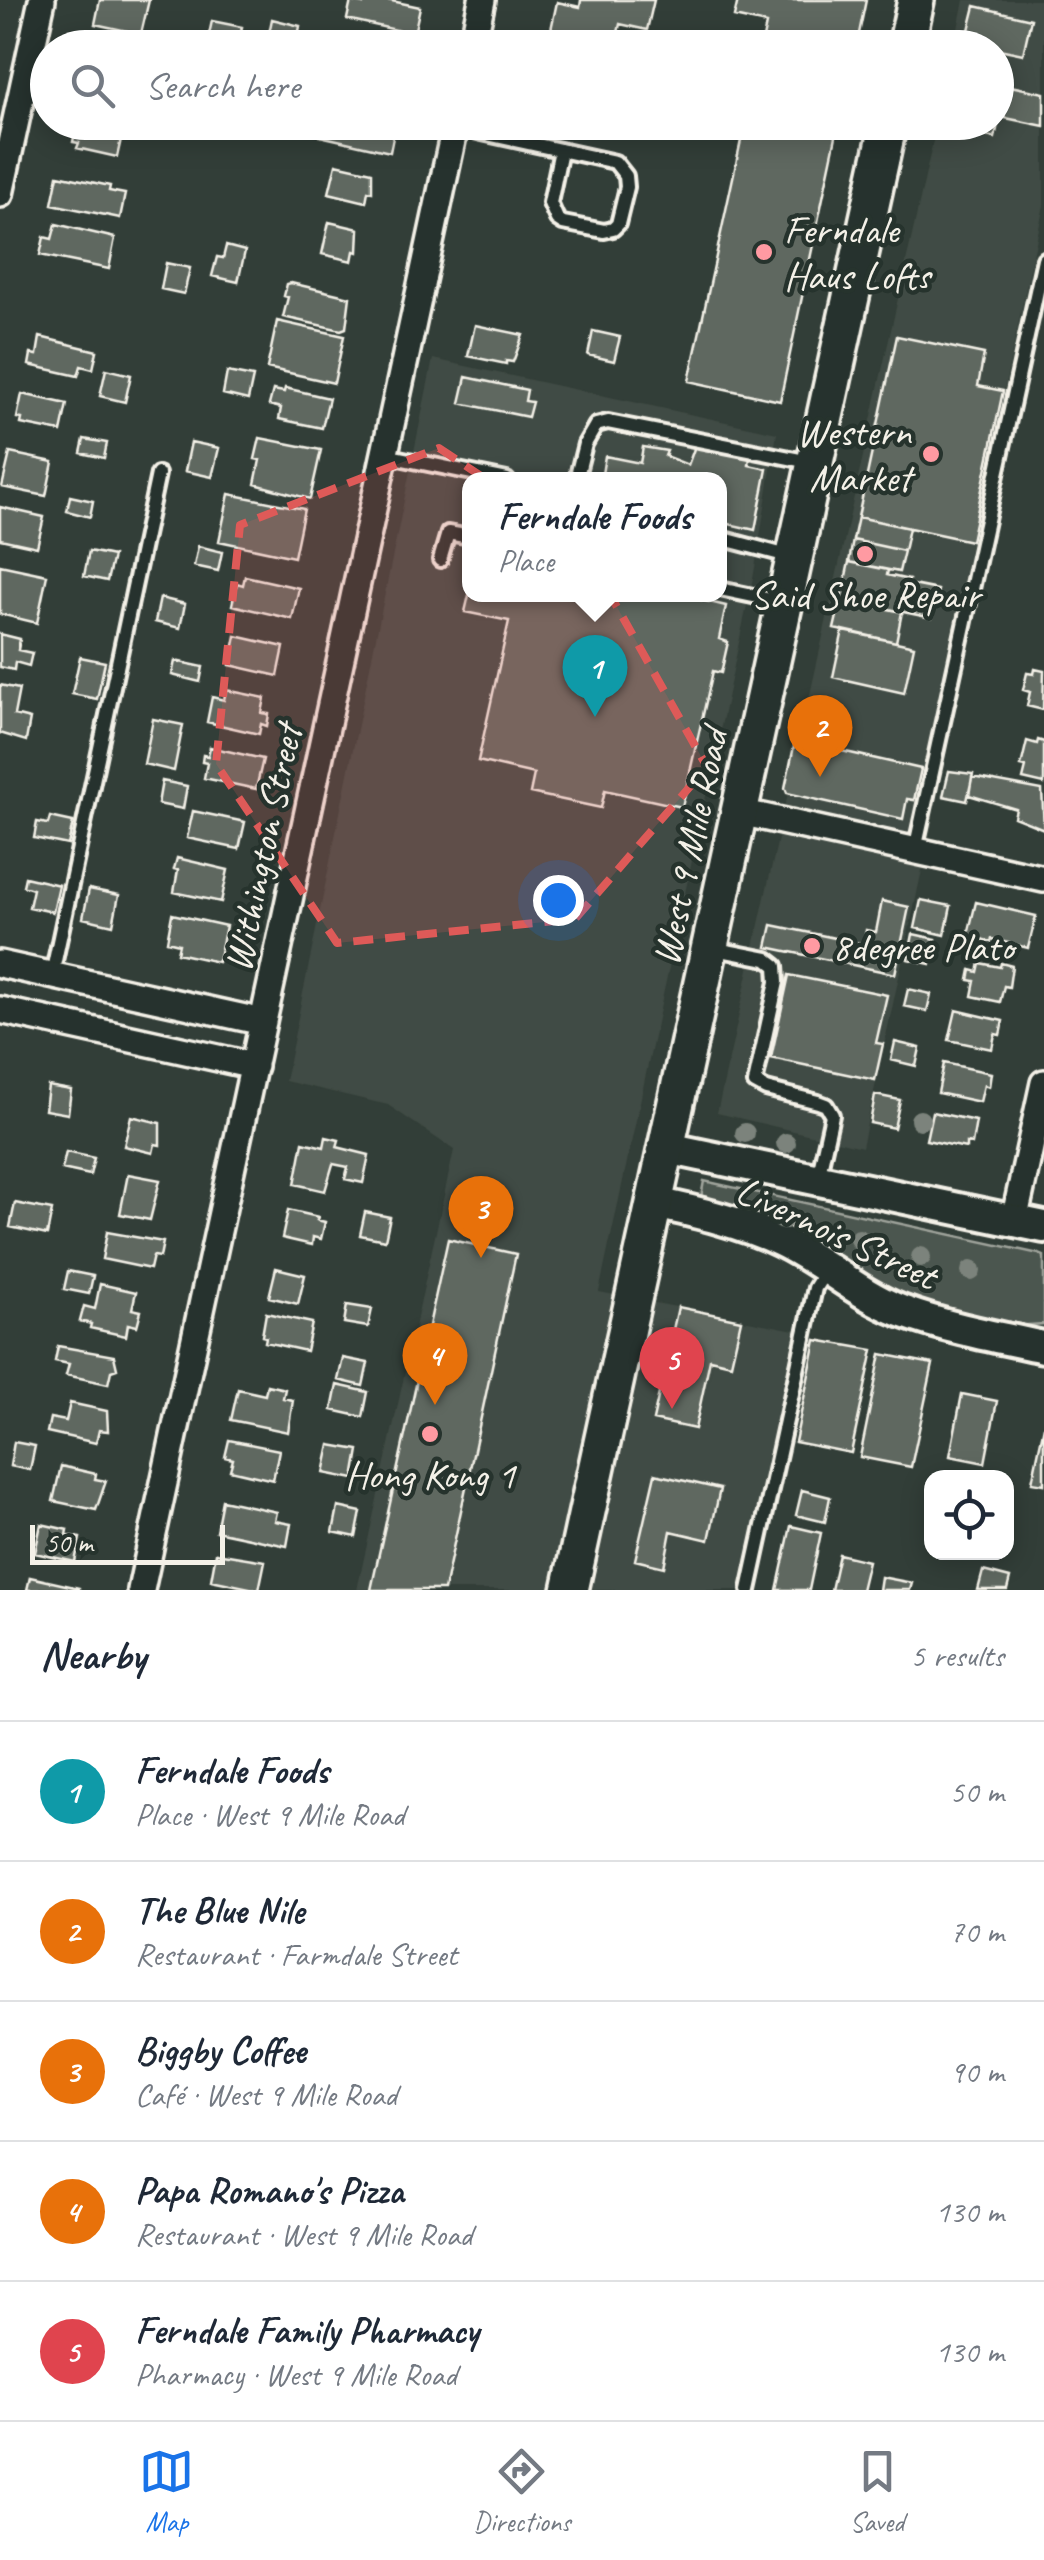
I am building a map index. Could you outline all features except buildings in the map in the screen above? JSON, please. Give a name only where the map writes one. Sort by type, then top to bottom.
[{"type":"main road","points":[[910,30],[916,0]]},
{"type":"main road","name":"West 9 Mile Road","points":[[570,1590],[885,140]]},
{"type":"street","points":[[36,30],[42,0]]},
{"type":"street","points":[[476,30],[482,0]]},
{"type":"street","points":[[0,194],[30,55]]},
{"type":"street","name":"Withington Street","points":[[142,1590],[453,140]]},
{"type":"street","points":[[740,812],[1044,879]]},
{"type":"street","points":[[0,964],[263,1022]]},
{"type":"street","points":[[0,1010],[254,1066]]},
{"type":"street","points":[[1014,1221],[1044,1083]]},
{"type":"street","name":"Livernois Street","points":[[667,1148],[1044,1227]]},
{"type":"street","name":"Livernois Street","points":[[654,1203],[782,1241],[863,1293],[901,1310],[1044,1348]]},
{"type":"lane","points":[[519,140],[615,162],[621,167],[627,187],[618,224],[613,229],[604,231],[563,222],[552,211],[550,204],[561,150]]},
{"type":"lane","points":[[914,850],[1044,259]]},
{"type":"lane","points":[[578,472],[585,444],[596,425],[608,422],[816,463]]},
{"type":"lane","points":[[384,455],[468,472]]},
{"type":"lane","points":[[52,975],[158,474]]},
{"type":"lane","points":[[440,560],[448,533],[462,536]]},
{"type":"lane","points":[[727,540],[794,558]]},
{"type":"lane","points":[[727,591],[785,603]]},
{"type":"lane","points":[[711,948],[768,959],[776,966],[777,982],[755,1083],[766,1090],[818,1102],[832,1115],[818,1180]]},
{"type":"lane","points":[[749,1590],[815,1288],[828,1270]]},
{"type":"highlighted area","points":[[439,448],[581,543],[707,767],[575,919],[337,943],[216,764],[240,525]]},
{"type":"shaded area","points":[[964,0],[1044,0],[1044,205],[912,818],[932,824],[862,1147],[717,1113],[933,140],[1014,140],[1014,30],[958,30]]},
{"type":"shaded area","points":[[433,359],[777,433],[754,573],[599,1292],[815,1334],[758,1590],[357,1590],[454,1150],[388,1105],[285,1081]]},
{"type":"shaded area","points":[[704,1181],[1044,1256],[1044,1324],[1013,1326],[913,1299],[771,1219],[701,1197]]},
{"type":"place","name":"Ferndale Haus Lofts","points":[[764,252]]},
{"type":"place","name":"Western Market","points":[[931,454]]},
{"type":"place","name":"Said Shoe Repair","points":[[865,554]]},
{"type":"place","name":"Ferndale Foods","points":[[595,717]]},
{"type":"place","name":"The Blue Nile","points":[[820,777]]},
{"type":"place","name":"8degree Plato","points":[[812,946]]},
{"type":"place","name":"Biggby Coffee","points":[[481,1258]]},
{"type":"place","name":"Papa Romano's Pizza","points":[[435,1405]]},
{"type":"place","name":"Ferndale Family Pharmacy","points":[[672,1409]]},
{"type":"place","name":"Hong Kong 1","points":[[430,1434]]}]
